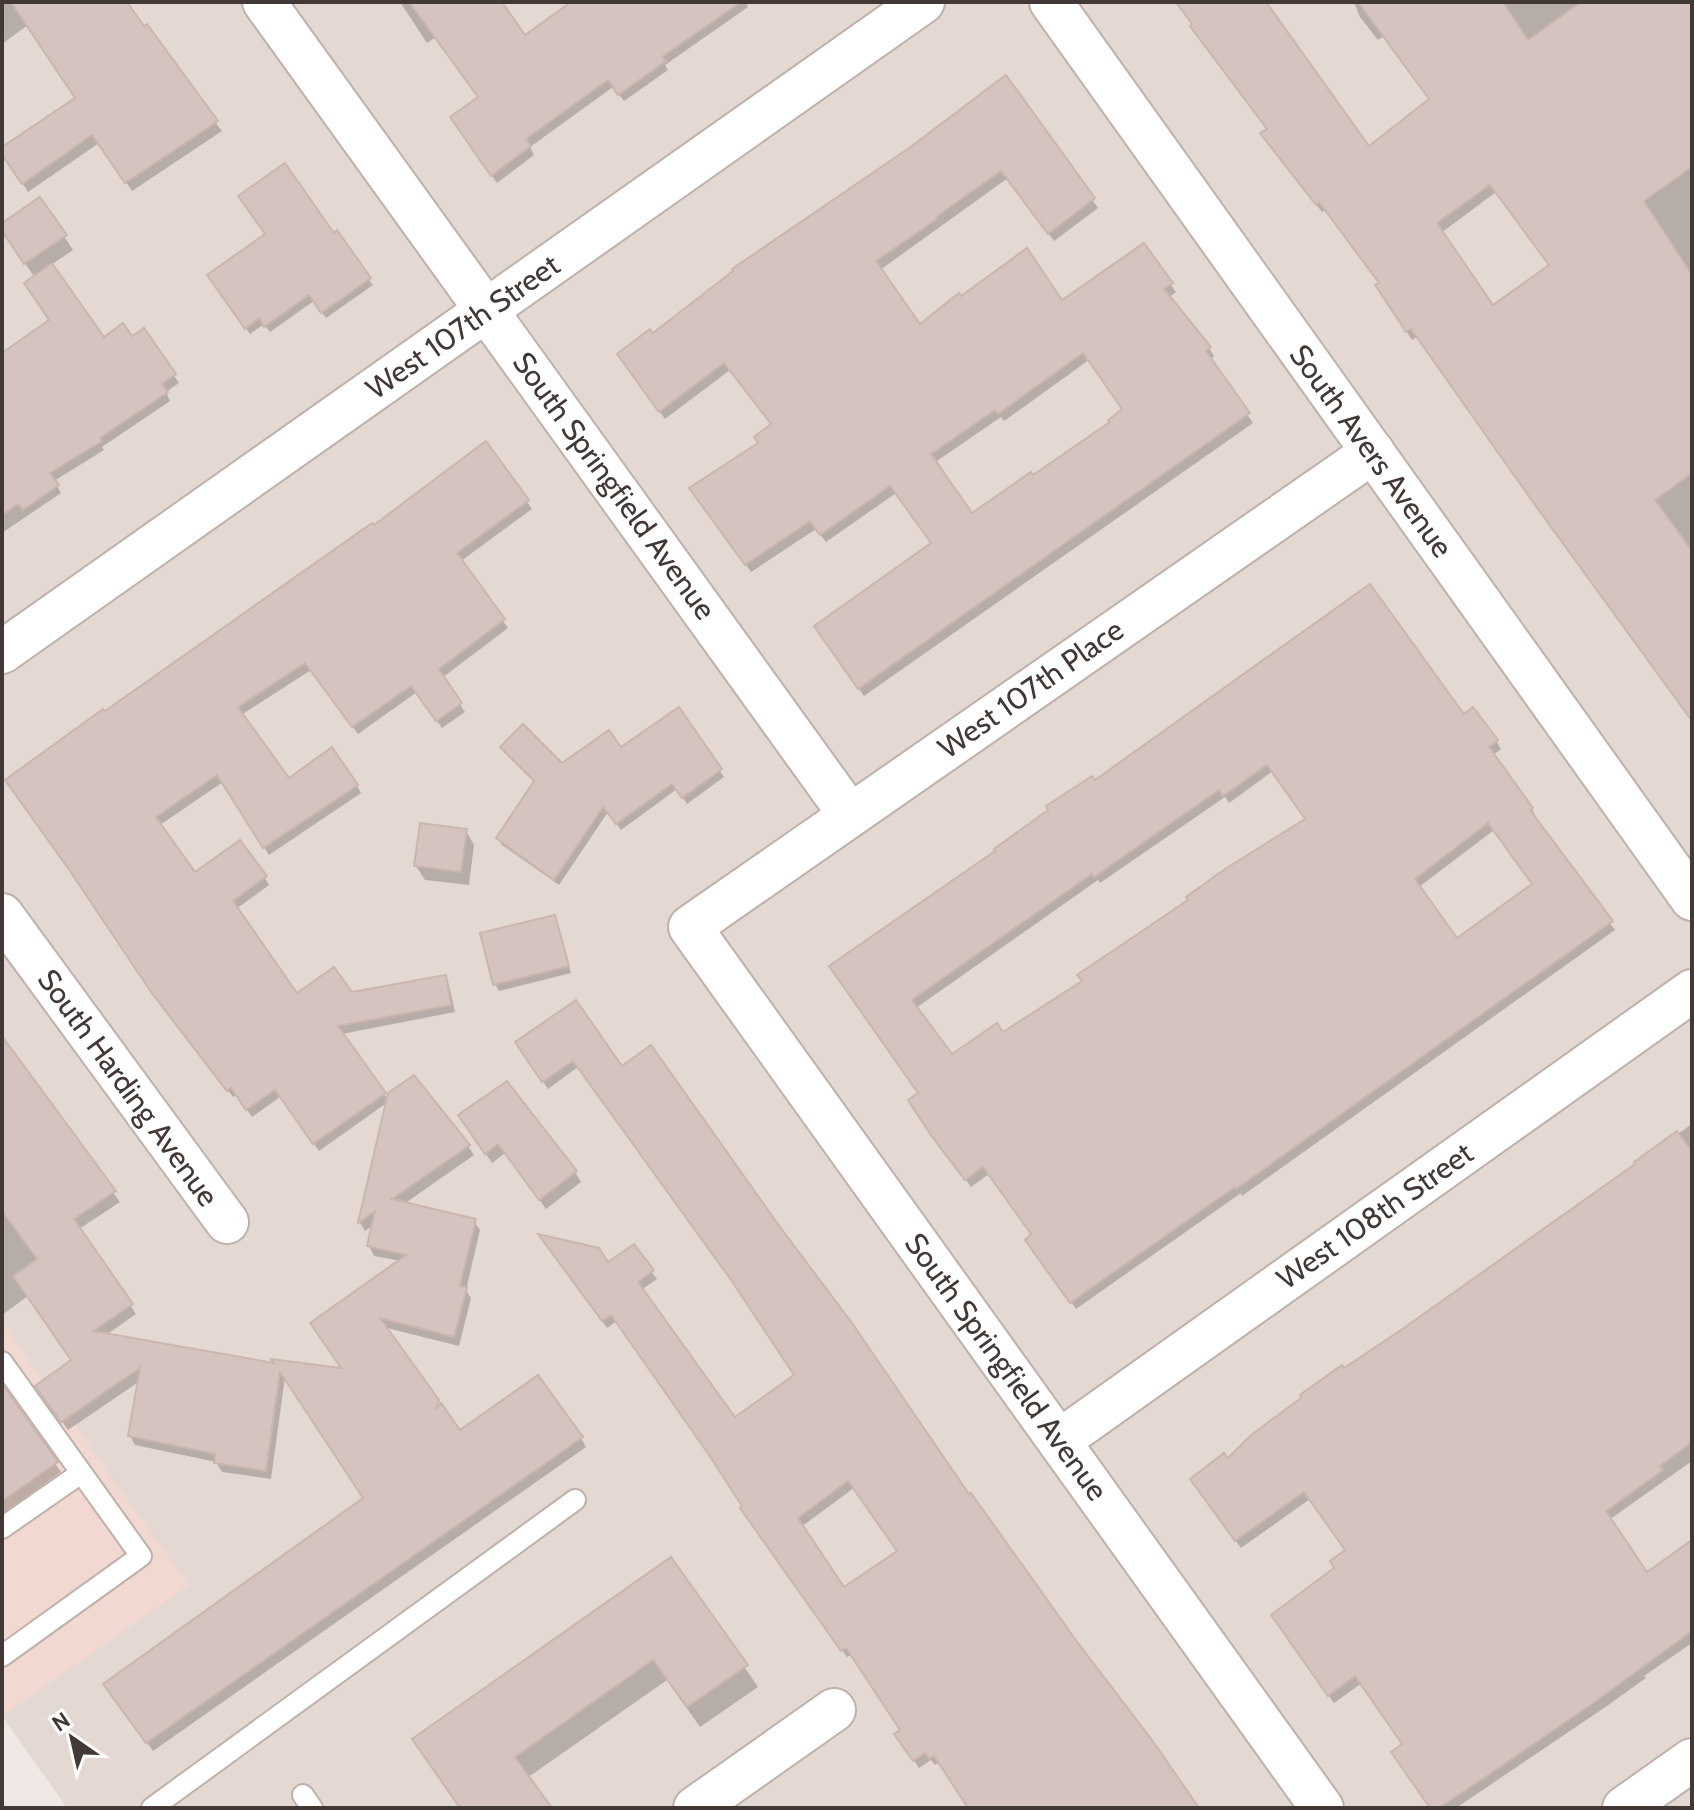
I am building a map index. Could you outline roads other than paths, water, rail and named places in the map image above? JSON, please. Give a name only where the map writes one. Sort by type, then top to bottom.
[{"type":"street","name":"South Springfield Avenue","points":[[264,2],[850,815]]},
{"type":"street","name":"West 107th Street","points":[[2,652],[923,2]]},
{"type":"street","name":"South Avers Avenue","points":[[1051,2],[1692,899]]},
{"type":"street","name":"West 107th Place","points":[[690,927],[1373,452]]},
{"type":"street","name":"South Harding Avenue","points":[[2,915],[227,1222]]},
{"type":"street","name":"South Springfield Avenue","points":[[690,927],[1322,1808]]},
{"type":"street","name":"West 108th Street","points":[[1059,1441],[1692,991]]},
{"type":"street","points":[[695,1808],[834,1710]]},
{"type":"street","points":[[1624,1808],[1692,1760]]},
{"type":"lane","points":[[2,1362],[141,1556],[2,1656]]},
{"type":"lane","points":[[2,1528],[81,1473]]},
{"type":"lane","points":[[152,1808],[575,1500]]}]
